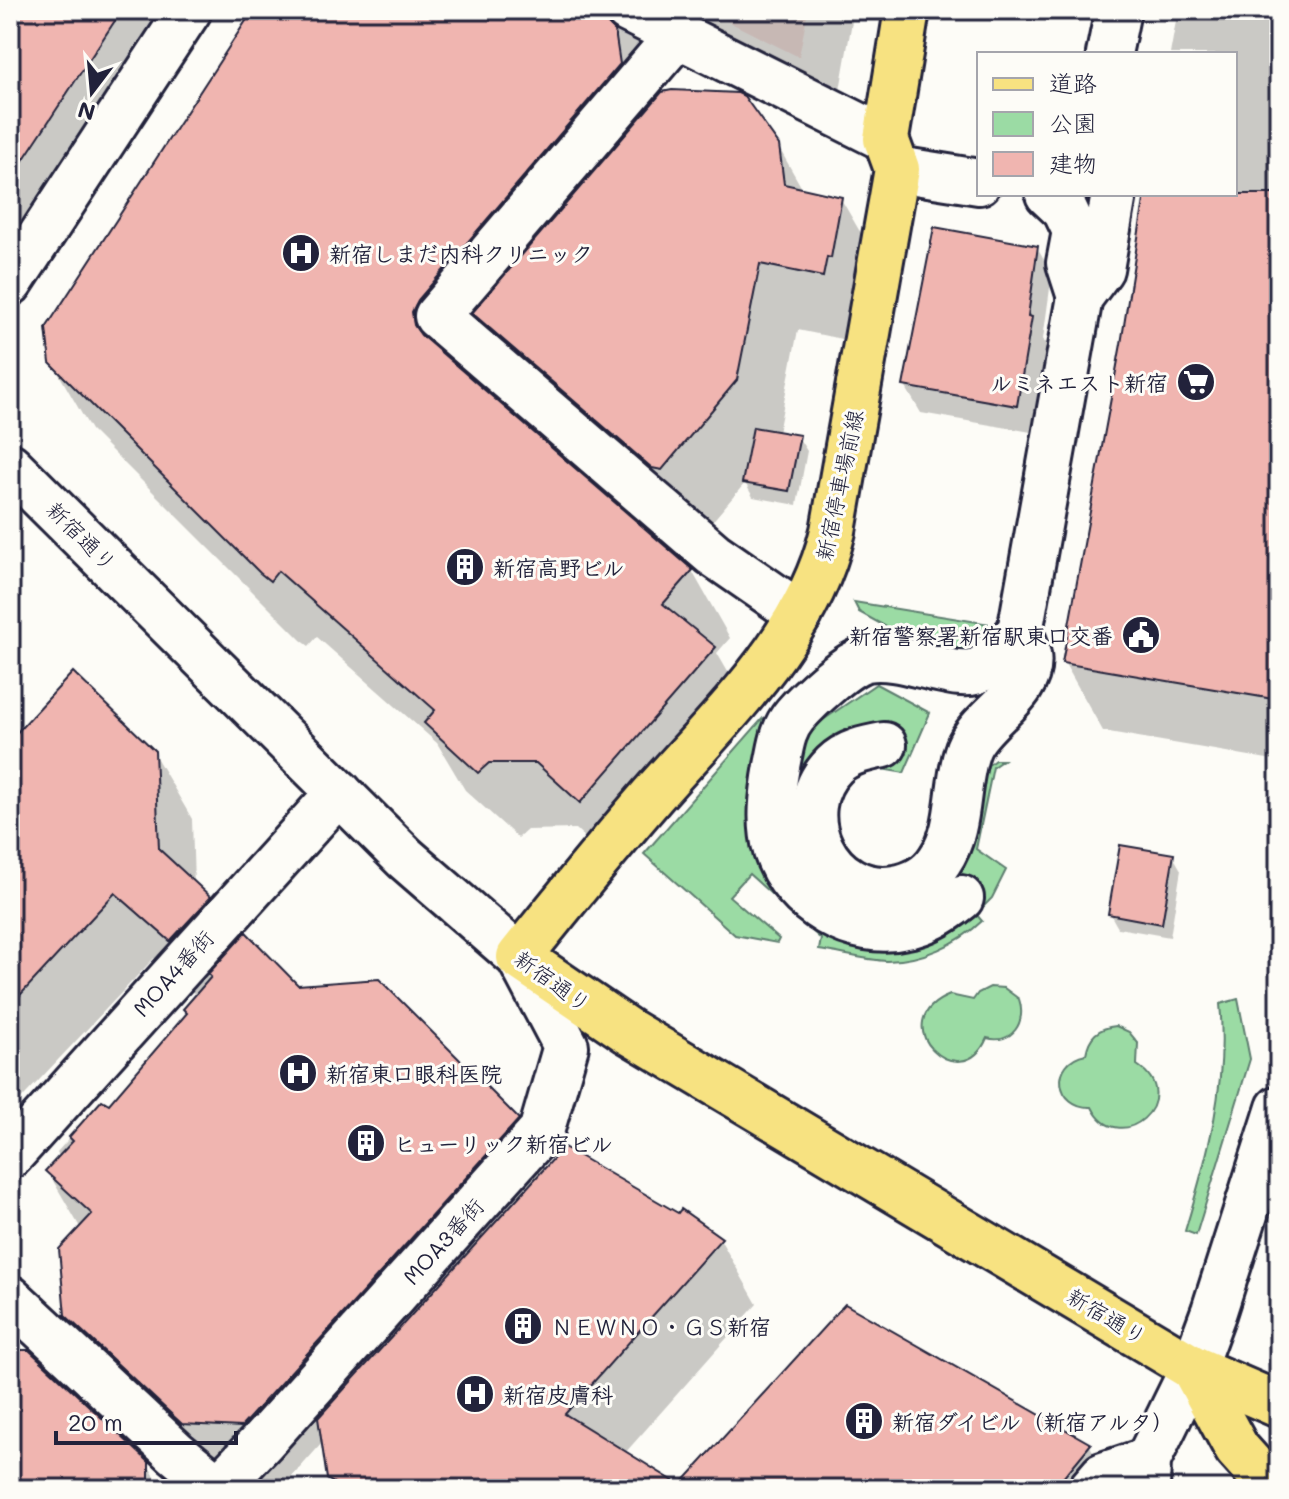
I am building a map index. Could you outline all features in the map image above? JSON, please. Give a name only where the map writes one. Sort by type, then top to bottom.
[{"type":"main road","name":"新宿停車場前線","points":[[519,957],[598,858],[760,673],[800,614],[822,569],[833,531],[892,154],[907,10]]},
{"type":"main road","name":"新宿通り","points":[[519,957],[616,1024],[1193,1368],[1279,1405]]},
{"type":"main road","points":[[1193,1368],[1237,1449],[1273,1489]]},
{"type":"street","points":[[10,283],[189,10]]},
{"type":"street","points":[[628,10],[892,154],[977,181]]},
{"type":"street","points":[[678,35],[437,316],[713,554],[800,614]]},
{"type":"street","points":[[1051,196],[1065,210],[1075,231],[1069,263],[1080,297]]},
{"type":"street","points":[[884,745],[849,754],[835,764],[821,783],[814,802],[813,823],[818,845],[828,862],[849,880],[879,890],[907,886],[928,875],[942,859],[952,831],[964,759],[971,741],[1013,698],[1024,676],[1029,658],[1020,632],[1080,297],[1101,269],[1114,196]]},
{"type":"street","name":"新宿通り","points":[[10,466],[440,890],[519,957]]},
{"type":"street","points":[[961,898],[929,919],[906,927],[880,929],[858,925],[815,905],[784,869],[776,850],[772,827],[773,787],[785,730],[809,701],[848,668],[864,659],[885,658],[972,673],[985,666],[1020,632]]},
{"type":"street","name":"MOA4番街","points":[[10,1156],[339,792]]},
{"type":"street","name":"MOA3番街","points":[[218,1489],[541,1132],[566,1046],[519,957]]},
{"type":"street","points":[[1091,1489],[1103,1475],[1147,1474],[1214,1311],[1279,1108]]},
{"type":"street","points":[[10,1298],[218,1489]]},
{"type":"shaded area","points":[[705,10],[808,10],[799,57]]},
{"type":"green space","points":[[854,602],[990,624],[985,643],[967,652],[910,640],[859,612]]},
{"type":"green space","points":[[876,684],[930,713],[904,773],[881,769],[887,721],[868,724],[826,744],[807,768],[792,800],[804,733]]},
{"type":"green space","points":[[763,718],[767,721],[753,789],[954,929],[975,914],[948,884],[983,769],[995,760],[1003,760],[993,767],[976,849],[1006,870],[992,898],[976,914],[982,921],[950,944],[913,958],[887,961],[819,950],[821,939],[749,874],[729,896],[779,939],[777,943],[735,935],[644,854]]},
{"type":"green space","points":[[990,987],[1004,988],[1019,999],[1021,1016],[1015,1030],[1004,1038],[987,1038],[975,1055],[961,1061],[946,1058],[933,1050],[925,1037],[923,1022],[931,1007],[950,995],[973,1000],[978,993]]},
{"type":"green space","points":[[1238,999],[1250,1059],[1196,1235],[1185,1231],[1208,1147],[1219,1091],[1220,1004]]},
{"type":"green space","points":[[1116,1026],[1129,1032],[1138,1043],[1137,1065],[1151,1079],[1156,1093],[1144,1119],[1131,1126],[1117,1128],[1104,1122],[1092,1107],[1070,1101],[1061,1084],[1066,1066],[1074,1058],[1086,1054],[1095,1034]]},
{"type":"building","points":[[10,10],[122,10],[10,180]]},
{"type":"building","points":[[253,10],[603,10],[607,23],[615,31],[620,64],[418,300],[412,312],[414,325],[421,335],[693,570],[663,604],[716,647],[580,803],[536,763],[489,763],[478,773],[424,723],[435,710],[278,571],[270,581],[260,573],[50,363],[46,328]]},
{"type":"building","points":[[662,92],[738,93],[744,96],[779,145],[784,184],[842,197],[831,258],[827,257],[823,277],[760,264],[737,380],[662,470],[652,468],[472,313]]},
{"type":"building","name":"ルミネエスト新宿","points":[[1279,194],[1279,700],[1062,663],[1121,344],[1145,196]]},
{"type":"building","points":[[934,227],[1038,246],[1028,316],[1032,317],[1017,406],[903,386]]},
{"type":"building","points":[[753,427],[800,435],[789,491],[742,483]]},
{"type":"building","points":[[73,672],[155,751],[159,849],[211,897],[170,941],[115,893],[10,1006],[10,740]]},
{"type":"building","points":[[1120,845],[1174,854],[1162,924],[1108,914]]},
{"type":"building","points":[[246,932],[298,985],[379,979],[519,1119],[241,1427],[182,1424],[65,1315],[59,1249],[92,1214],[45,1171],[73,1141],[69,1137],[102,1100],[109,1104],[187,1013],[183,1009],[211,977],[208,974]]},
{"type":"building","name":"ＮＥＷＮＯ・ＧＳ新宿","points":[[564,1147],[678,1213],[681,1209],[722,1238],[565,1414],[680,1485],[845,1304],[1091,1444],[1054,1489],[345,1489],[327,1479],[318,1418]]},
{"type":"building","points":[[10,1350],[29,1350],[149,1462],[149,1489],[10,1489]]},
{"type":"place","name":"新宿しまだ内科クリニック","points":[[301,253]]},
{"type":"place","name":"ルミネエスト新宿","points":[[1196,382]]},
{"type":"place","name":"新宿高野ビル","points":[[465,567]]},
{"type":"place","name":"新宿警察署新宿駅東口交番","points":[[1141,635]]},
{"type":"place","name":"新宿東口眼科医院","points":[[298,1073]]},
{"type":"place","name":"ヒューリック新宿ビル","points":[[366,1143]]},
{"type":"place","name":"ＮＥＷＮＯ・ＧＳ新宿","points":[[523,1326]]},
{"type":"place","name":"新宿皮膚科","points":[[475,1394]]},
{"type":"place","name":"新宿ダイビル（新宿アルタ）","points":[[864,1421]]}]
